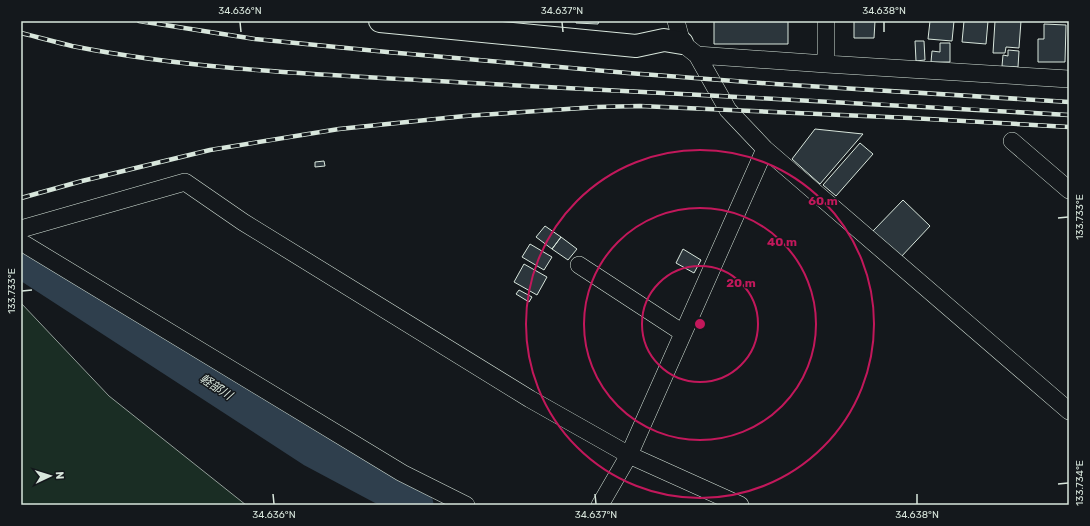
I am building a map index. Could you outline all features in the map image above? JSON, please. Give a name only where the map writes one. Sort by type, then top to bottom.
[{"type":"street","points":[[380,21],[636,46],[664,40],[690,49],[826,64],[1069,79]]},
{"type":"street","points":[[676,21],[690,49],[728,110],[765,150],[1069,410]]},
{"type":"street","points":[[826,21],[826,64]]},
{"type":"street","points":[[1012,141],[1069,190]]},
{"type":"street","points":[[600,505],[629,456],[765,150]]},
{"type":"street","points":[[21,229],[185,182],[243,222],[530,399],[629,456],[740,505]]},
{"type":"street","points":[[21,242],[402,473],[466,505]]},
{"type":"street","points":[[579,265],[683,333]]},
{"type":"green space","points":[[21,303],[109,396],[246,505],[21,505]]},
{"type":"building","points":[[576,21],[599,21],[598,24],[576,23]]},
{"type":"building","points":[[714,21],[788,21],[788,44],[714,44]]},
{"type":"building","points":[[854,21],[875,21],[874,38],[854,38]]},
{"type":"building","points":[[930,21],[954,21],[952,41],[928,39]]},
{"type":"building","points":[[964,21],[988,21],[986,44],[962,42]]},
{"type":"building","points":[[995,21],[1021,21],[1019,48],[1006,47],[1005,53],[993,53]]},
{"type":"building","points":[[1044,24],[1066,25],[1065,62],[1038,62],[1038,39],[1044,39]]},
{"type":"building","points":[[915,41],[924,41],[925,60],[916,61]]},
{"type":"building","points":[[940,43],[950,43],[950,62],[931,62],[932,51],[940,52]]},
{"type":"building","points":[[1008,50],[1019,51],[1018,67],[1002,66],[1003,55],[1008,56]]},
{"type":"building","points":[[815,129],[863,134],[820,184],[792,159]]},
{"type":"building","points":[[860,143],[873,154],[836,196],[823,185]]},
{"type":"building","points":[[324,161],[325,166],[315,167],[315,162]]},
{"type":"building","points":[[903,200],[930,226],[900,258],[873,231]]},
{"type":"building","points":[[545,226],[561,237],[552,249],[536,237]]},
{"type":"building","points":[[561,237],[577,249],[568,260],[552,249]]},
{"type":"building","points":[[530,244],[552,257],[544,270],[522,257]]},
{"type":"building","points":[[683,249],[701,260],[694,273],[676,263]]},
{"type":"building","points":[[524,264],[547,277],[537,295],[514,282]]},
{"type":"building","points":[[519,290],[532,297],[529,302],[516,294]]},
{"type":"waterway","name":"軽部川","points":[[21,262],[30,266],[313,450],[416,505]]},
{"type":"railway","points":[[139,21],[255,39],[628,73],[775,84],[1069,102]]},
{"type":"railway","points":[[21,33],[72,46],[171,62],[322,75],[1069,115]]},
{"type":"railway","points":[[21,198],[82,181],[210,150],[339,129],[465,116],[597,107],[640,106],[910,118],[1069,127]]}]
